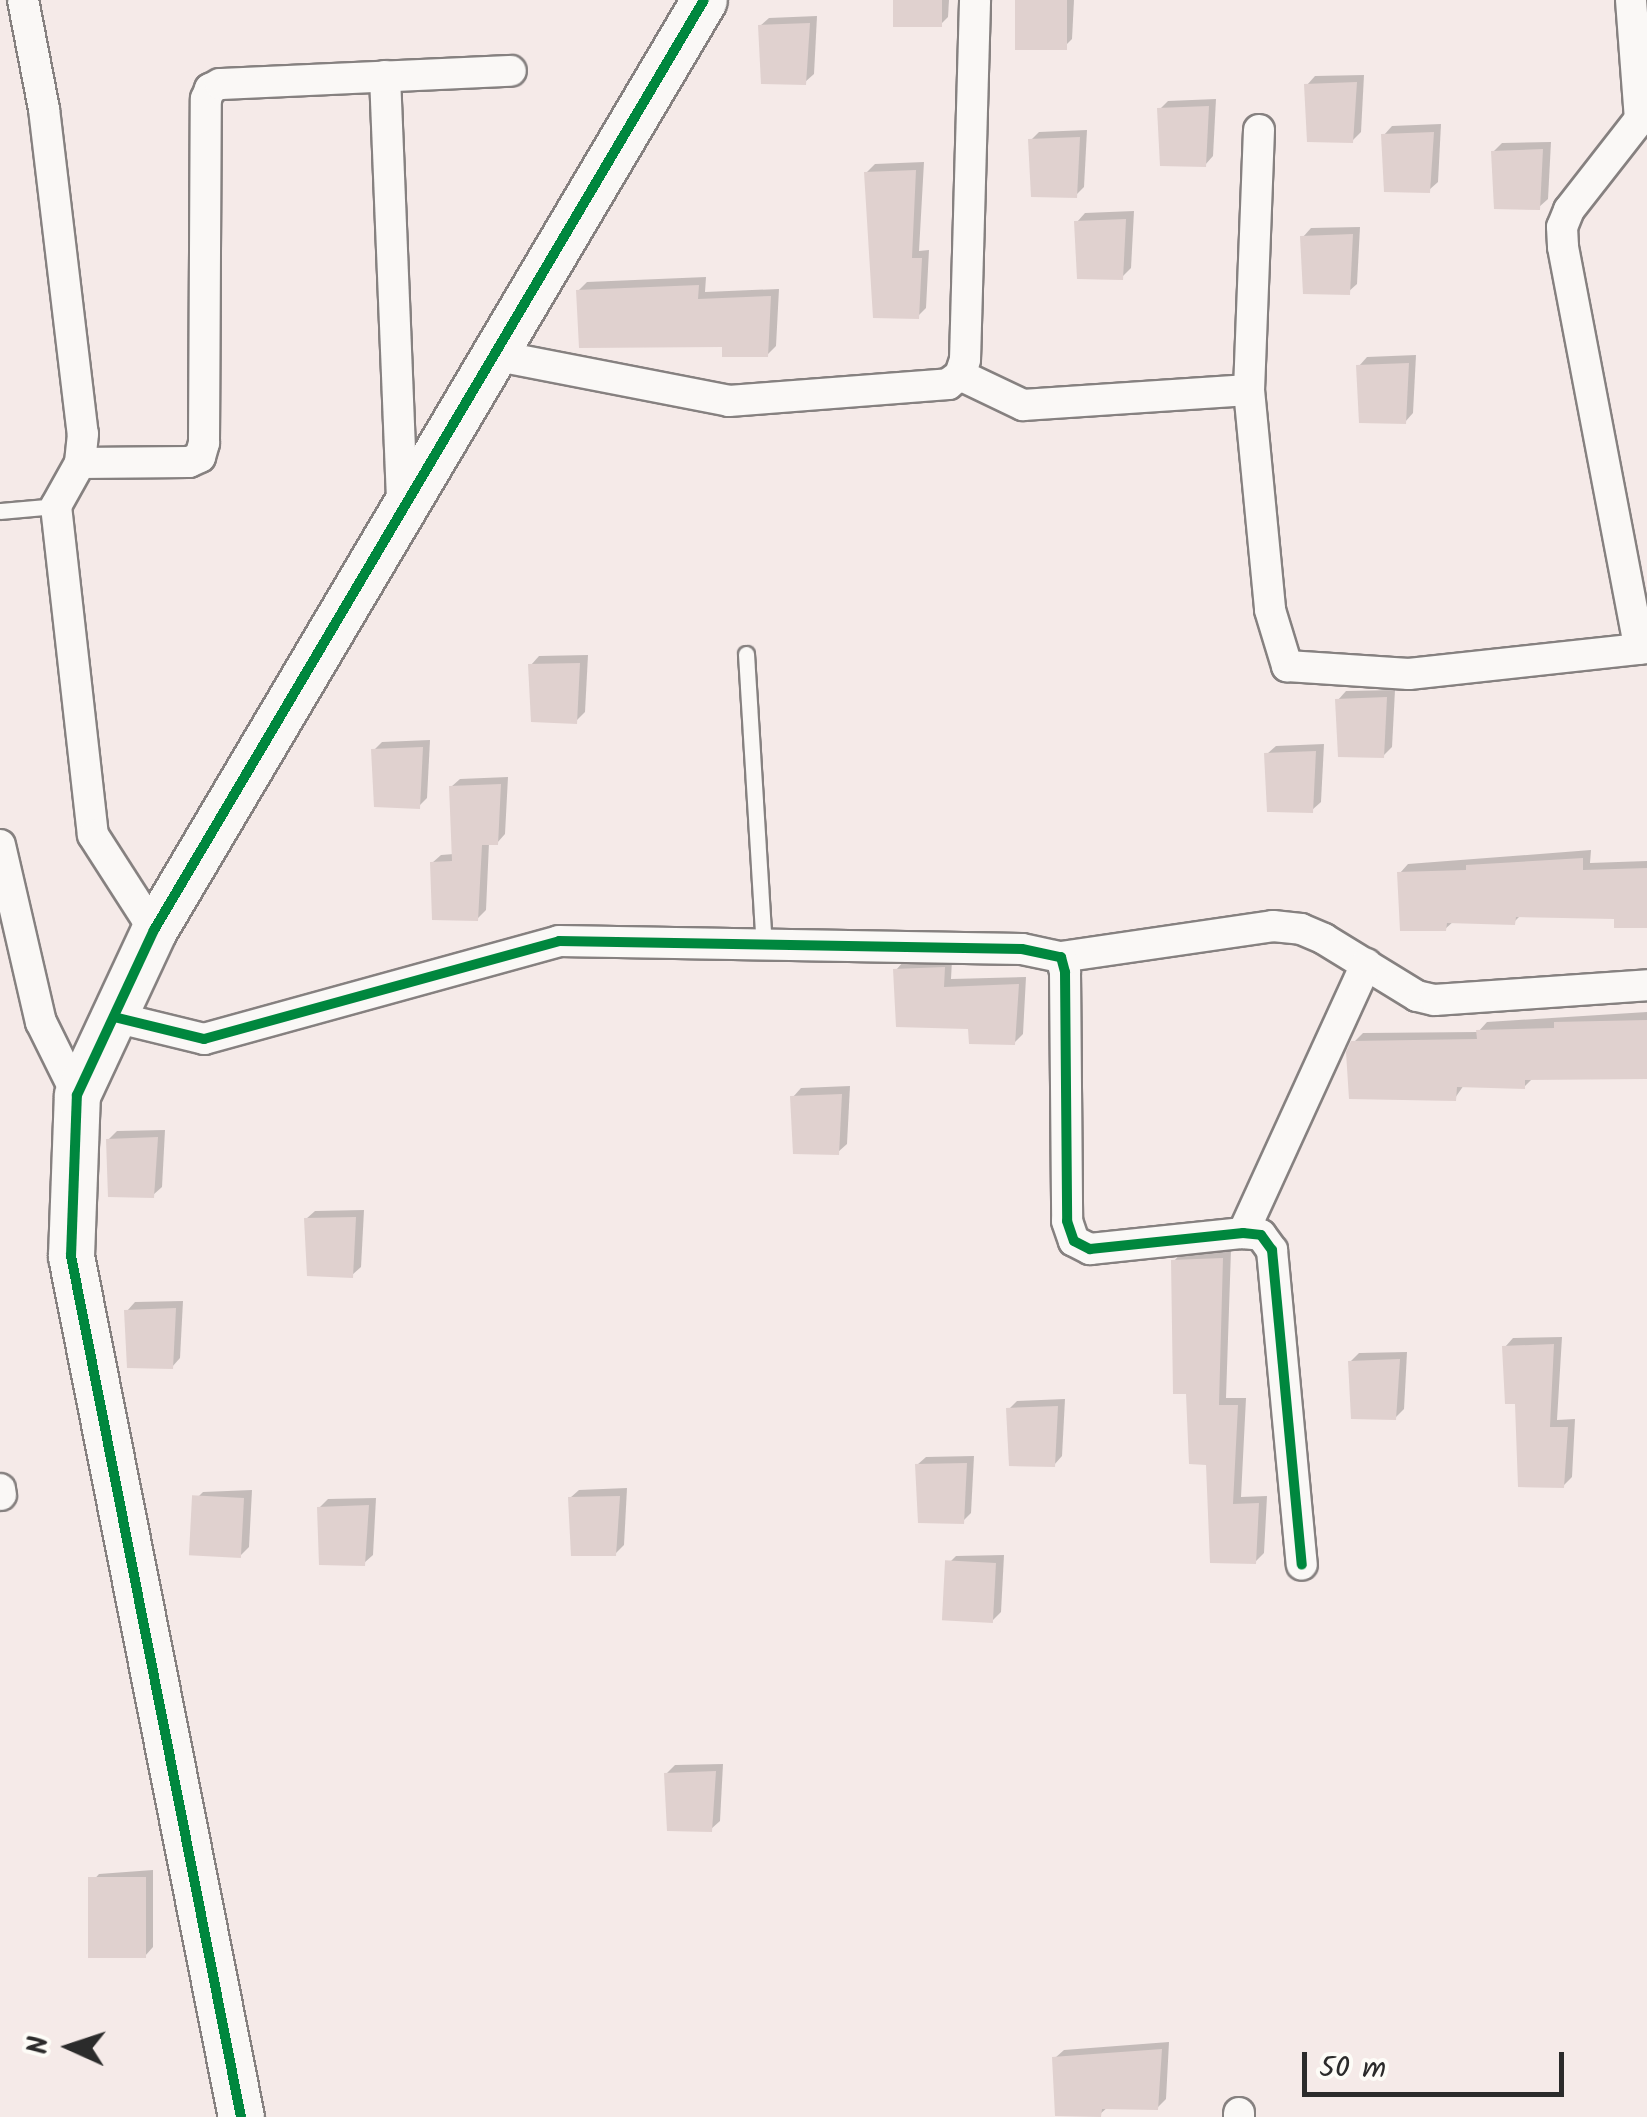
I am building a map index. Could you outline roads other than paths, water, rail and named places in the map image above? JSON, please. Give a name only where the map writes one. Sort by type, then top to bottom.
[{"type":"street","points":[[0,6],[20,0],[44,108],[83,434],[80,464],[56,506],[93,835],[154,930]]},
{"type":"street","points":[[241,2117],[70,1256],[77,1095],[154,930],[704,0]]},
{"type":"street","points":[[493,355],[729,401],[948,384],[960,375],[965,360],[975,0]]},
{"type":"street","points":[[1259,130],[1248,390],[1270,610],[1287,666],[1409,674],[1643,649],[1562,247],[1569,210],[1640,119],[1631,0]]},
{"type":"street","points":[[80,464],[190,462],[200,457],[204,443],[206,99],[210,89],[220,84],[510,71]]},
{"type":"street","points":[[385,76],[402,510]]},
{"type":"street","points":[[960,375],[1023,405],[1248,390]]},
{"type":"street","points":[[0,845],[41,1022],[77,1095]]},
{"type":"street","points":[[114,1017],[204,1039],[559,941],[1022,949],[1061,957],[1273,926],[1301,930],[1418,996],[1435,1000],[1647,985]]},
{"type":"street","points":[[1061,957],[1065,972],[1067,1221],[1074,1242],[1090,1248],[1244,1233],[1261,1236],[1272,1250],[1302,1565]]},
{"type":"street","points":[[1244,1233],[1366,964]]},
{"type":"lane","points":[[0,511],[56,506]]},
{"type":"lane","points":[[746,654],[764,945]]}]
